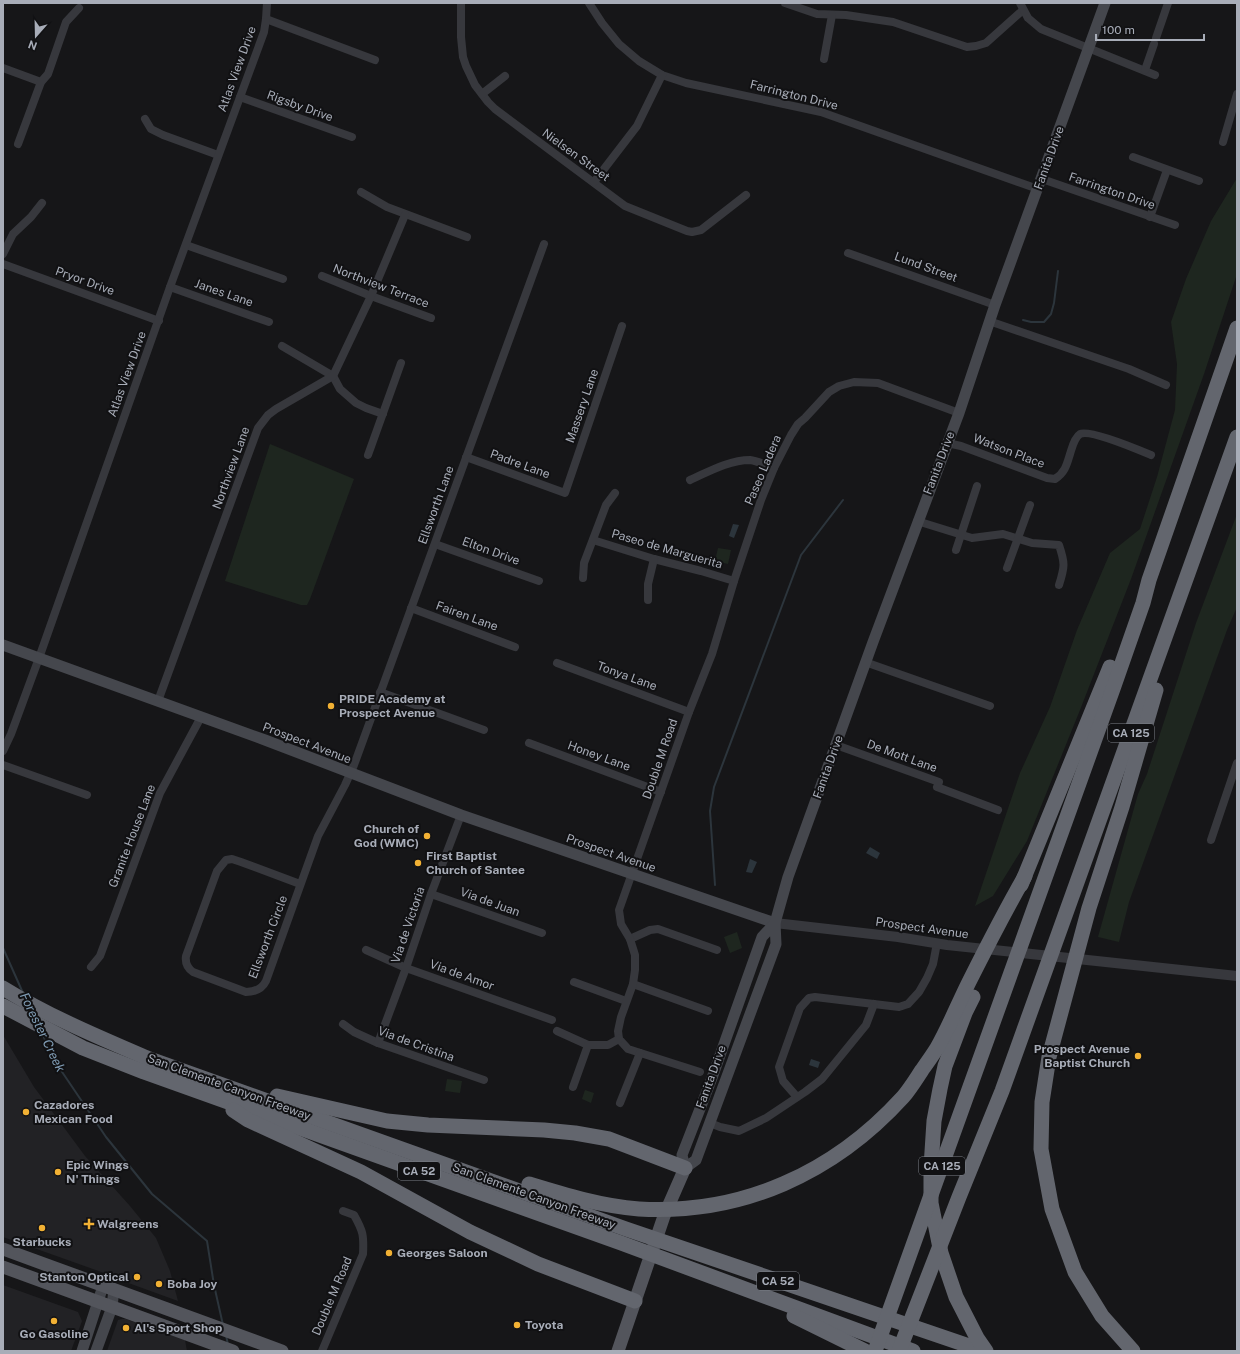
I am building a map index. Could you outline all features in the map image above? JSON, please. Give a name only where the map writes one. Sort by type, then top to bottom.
[{"type":"highway","name":"CA 125","points":[[875,1351],[1141,610],[1149,580],[1237,328]]},
{"type":"highway","name":"CA 125","points":[[899,1351],[1002,1091],[1237,437]]},
{"type":"highway","points":[[1133,1351],[1102,1316],[1075,1272],[1052,1209],[1041,1149],[1042,1102],[1049,1058],[1085,924],[1122,807],[1198,547]]},
{"type":"highway","points":[[337,1126],[577,1199],[638,1208],[675,1208],[708,1205],[745,1198],[782,1185],[809,1173],[858,1140],[904,1096],[937,1049],[970,981],[1025,876],[1143,587],[1149,580]]},
{"type":"highway","points":[[985,1351],[956,1297],[941,1253],[931,1203],[930,1167],[934,1121],[946,1066],[965,1013],[1006,913]]},
{"type":"highway","name":"San Clemente Canyon Freeway","points":[[3,988],[91,1034],[147,1058],[626,1229],[985,1351]]},
{"type":"highway","name":"San Clemente Canyon Freeway","points":[[3,1006],[83,1048],[103,1056],[217,1099],[621,1243],[722,1281],[849,1335]]},
{"type":"highway","points":[[211,1081],[388,1121],[428,1125],[544,1130],[575,1133],[609,1139],[685,1168]]},
{"type":"highway","points":[[217,1099],[248,1120],[361,1172],[470,1232],[538,1264],[635,1301]]},
{"type":"highway","points":[[849,1335],[911,1351],[931,1269]]},
{"type":"highway","points":[[849,1335],[865,1351]]},
{"type":"main road","name":"Fanita Drive","points":[[618,1351],[664,1216],[685,1168],[696,1160],[776,944],[775,923],[788,877],[865,662],[959,412],[989,321],[1105,3]]},
{"type":"main road","name":"Prospect Avenue","points":[[3,645],[158,701],[461,815],[775,923]]},
{"type":"main road","name":"Fanita Drive","points":[[685,1168],[682,1154],[762,937],[775,923]]},
{"type":"main road","points":[[3,1249],[282,1351]]},
{"type":"main road","points":[[3,1267],[233,1351]]},
{"type":"main road","points":[[82,1351],[98,1301],[109,1287]]},
{"type":"main road","points":[[96,1351],[112,1307],[109,1287]]},
{"type":"street","name":"Atlas View Drive","points":[[3,751],[11,734],[39,658],[170,287],[264,32],[267,3]]},
{"type":"street","name":"Nielsen Street","points":[[461,3],[461,36],[463,57],[470,76],[482,94],[496,110],[625,206],[692,232],[701,230],[746,195]]},
{"type":"street","name":"Farrington Drive","points":[[589,3],[602,23],[619,44],[639,61],[662,75],[686,83],[821,112],[1040,184],[1175,225]]},
{"type":"street","points":[[785,3],[811,12],[846,15],[893,22],[963,46],[971,47],[986,43],[1021,6],[1032,22],[1041,29],[1155,75]]},
{"type":"street","points":[[1145,70],[1168,3]]},
{"type":"street","points":[[18,144],[41,82],[48,74],[66,22],[79,8]]},
{"type":"street","points":[[824,59],[832,15]]},
{"type":"street","points":[[266,19],[375,60]]},
{"type":"street","points":[[3,68],[41,82]]},
{"type":"street","points":[[594,182],[637,126],[662,75]]},
{"type":"street","points":[[482,94],[505,76]]},
{"type":"street","points":[[1223,142],[1237,94]]},
{"type":"street","name":"Rigsby Drive","points":[[240,97],[352,137]]},
{"type":"street","points":[[145,119],[150,129],[218,155]]},
{"type":"street","points":[[1133,157],[1200,182]]},
{"type":"street","points":[[1150,217],[1167,170]]},
{"type":"street","points":[[361,192],[387,207],[405,215],[467,236]]},
{"type":"street","points":[[3,254],[13,234],[31,217],[42,203]]},
{"type":"street","points":[[333,376],[371,296],[405,215]]},
{"type":"street","name":"Ellsworth Lane","points":[[350,773],[544,244]]},
{"type":"street","points":[[186,245],[283,278]]},
{"type":"street","name":"Lund Street","points":[[848,253],[995,305]]},
{"type":"street","name":"Pryor Drive","points":[[3,264],[159,320]]},
{"type":"street","name":"Northview Terrace","points":[[322,276],[431,318]]},
{"type":"street","name":"Janes Lane","points":[[170,287],[269,322]]},
{"type":"street","points":[[989,321],[1129,369],[1166,385]]},
{"type":"street","name":"Massery Lane","points":[[565,493],[622,326]]},
{"type":"street","points":[[282,346],[333,376],[340,389],[351,400],[382,414]]},
{"type":"street","points":[[368,455],[401,363]]},
{"type":"street","name":"Northview Lane","points":[[158,701],[258,428],[268,415],[276,409],[333,376]]},
{"type":"street","name":"Paseo Ladera","points":[[712,654],[734,581],[774,468],[798,424],[829,392],[839,386],[854,382],[878,383],[959,412]]},
{"type":"street","name":"Watson Place","points":[[947,443],[961,446],[1046,478],[1055,479],[1061,476],[1065,470],[1075,440],[1080,434],[1087,433],[1097,435],[1151,455]]},
{"type":"street","name":"Padre Lane","points":[[466,457],[565,493]]},
{"type":"street","points":[[690,480],[733,463],[749,460],[774,468]]},
{"type":"street","points":[[956,550],[977,486]]},
{"type":"street","points":[[583,578],[584,563],[606,505],[615,493]]},
{"type":"street","points":[[1007,568],[1030,505]]},
{"type":"street","points":[[917,521],[972,538],[1003,534],[1032,543],[1059,545],[1064,561],[1064,570],[1059,585]]},
{"type":"street","name":"Paseo de Marguerita","points":[[593,540],[654,559],[734,581]]},
{"type":"street","name":"Elton Drive","points":[[434,544],[539,581]]},
{"type":"street","points":[[648,600],[648,584],[654,559]]},
{"type":"street","name":"Fairen Lane","points":[[411,608],[515,647]]},
{"type":"street","name":"Double M Road","points":[[619,1039],[618,1031],[626,1001],[633,984],[635,955],[630,939],[621,924],[619,910],[689,712],[712,654]]},
{"type":"street","points":[[865,662],[990,706]]},
{"type":"street","name":"Tonya Lane","points":[[557,664],[689,712]]},
{"type":"street","points":[[380,692],[484,730]]},
{"type":"street","name":"Granite House Lane","points":[[91,967],[100,956],[160,793],[201,717]]},
{"type":"street","name":"Honey Lane","points":[[529,743],[661,792]]},
{"type":"street","name":"De Mott Lane","points":[[836,745],[939,782],[937,787],[998,810]]},
{"type":"street","points":[[1211,840],[1237,763]]},
{"type":"street","points":[[3,765],[87,795]]},
{"type":"street","name":"Ellsworth Circle","points":[[300,884],[232,859],[226,860],[217,871],[186,956],[189,969],[193,972],[246,992],[259,990],[266,981],[318,836],[350,773]]},
{"type":"street","name":"Via de Victoria","points":[[378,1043],[461,815]]},
{"type":"street","name":"Via de Juan","points":[[431,894],[542,933]]},
{"type":"street","name":"Prospect Avenue","points":[[775,923],[898,936],[938,943],[1237,976]]},
{"type":"street","points":[[630,939],[650,930],[658,929],[717,950]]},
{"type":"street","points":[[797,1097],[783,1081],[779,1067],[800,1008],[809,998],[815,997],[898,1007],[908,1004],[919,992],[927,978],[936,954],[938,943]]},
{"type":"street","name":"Via de Amor","points":[[366,950],[406,968],[552,1020]]},
{"type":"street","points":[[574,982],[626,1001]]},
{"type":"street","points":[[633,984],[708,1011]]},
{"type":"street","points":[[710,1123],[739,1131],[766,1118],[822,1079],[866,1025],[874,1004]]},
{"type":"street","name":"Via de Cristina","points":[[343,1024],[354,1032],[378,1043],[484,1080]]},
{"type":"street","points":[[557,1031],[588,1045],[608,1045],[619,1039],[628,1049],[640,1054],[700,1072]]},
{"type":"street","points":[[573,1087],[588,1045]]},
{"type":"street","points":[[620,1103],[640,1054]]},
{"type":"street","name":"Double M Road","points":[[322,1351],[362,1254],[364,1238],[362,1228],[354,1215],[343,1211]]},
{"type":"shaded area","points":[[1237,178],[1237,274],[1204,374],[1131,579],[1027,841],[993,896],[975,906],[1020,773],[1050,707],[1077,630],[1110,553],[1140,529],[1157,477],[1175,410],[1177,364],[1171,322],[1186,279],[1211,221]]},
{"type":"shaded area","points":[[270,444],[354,479],[307,605],[301,605],[225,581]]},
{"type":"shaded area","points":[[1237,514],[1237,607],[1227,630],[1129,902],[1119,942],[1098,937],[1138,794],[1147,774],[1196,623]]},
{"type":"shaded area","points":[[733,524],[739,525],[734,538],[729,536]]},
{"type":"shaded area","points":[[718,548],[731,550],[728,564],[715,561]]},
{"type":"shaded area","points":[[870,847],[880,853],[877,859],[866,853]]},
{"type":"shaded area","points":[[750,859],[757,862],[752,873],[746,872]]},
{"type":"shaded area","points":[[737,932],[742,948],[730,953],[724,937]]},
{"type":"shaded area","points":[[3,1035],[34,1087],[85,1156],[130,1206],[156,1238],[170,1271],[178,1301],[3,1237]]},
{"type":"shaded area","points":[[811,1059],[820,1062],[818,1068],[809,1065]]},
{"type":"shaded area","points":[[447,1079],[462,1081],[460,1093],[445,1091]]},
{"type":"shaded area","points":[[585,1090],[594,1093],[591,1103],[582,1099]]},
{"type":"shaded area","points":[[3,1285],[78,1312],[82,1321],[71,1351],[3,1351]]},
{"type":"shaded area","points":[[126,1319],[185,1340],[187,1351],[107,1351],[118,1320]]},
{"type":"waterway","points":[[1023,320],[1031,322],[1044,322],[1051,314],[1058,271]]},
{"type":"waterway","points":[[715,885],[710,811],[714,787],[801,555],[843,500]]},
{"type":"waterway","name":"Forester Creek","points":[[3,948],[23,993]]},
{"type":"waterway","name":"Forester Creek","points":[[42,1033],[54,1060],[106,1137],[152,1194],[207,1241],[214,1285],[223,1325]]},
{"type":"waterway","name":"Forester Creek","points":[[226,1335],[228,1345]]},
{"type":"place","name":"PRIDE Academy at Prospect Avenue","points":[[331,706]]},
{"type":"place","name":"Church of God (WMC)","points":[[427,836]]},
{"type":"place","name":"First Baptist Church of Santee","points":[[418,863]]},
{"type":"place","name":"Prospect Avenue Baptist Church","points":[[1138,1056]]},
{"type":"place","name":"Cazadores Mexican Food","points":[[26,1112]]},
{"type":"place","name":"Epic Wings N' Things","points":[[58,1172]]},
{"type":"place","name":"Walgreens","points":[[89,1224]]},
{"type":"place","name":"Starbucks","points":[[42,1228]]},
{"type":"place","name":"Georges Saloon","points":[[389,1253]]},
{"type":"place","name":"Stanton Optical","points":[[137,1277]]},
{"type":"place","name":"Boba Joy","points":[[159,1284]]},
{"type":"place","name":"Go Gasoline","points":[[54,1321]]},
{"type":"place","name":"Toyota","points":[[517,1325]]},
{"type":"place","name":"Al's Sport Shop","points":[[126,1328]]}]
